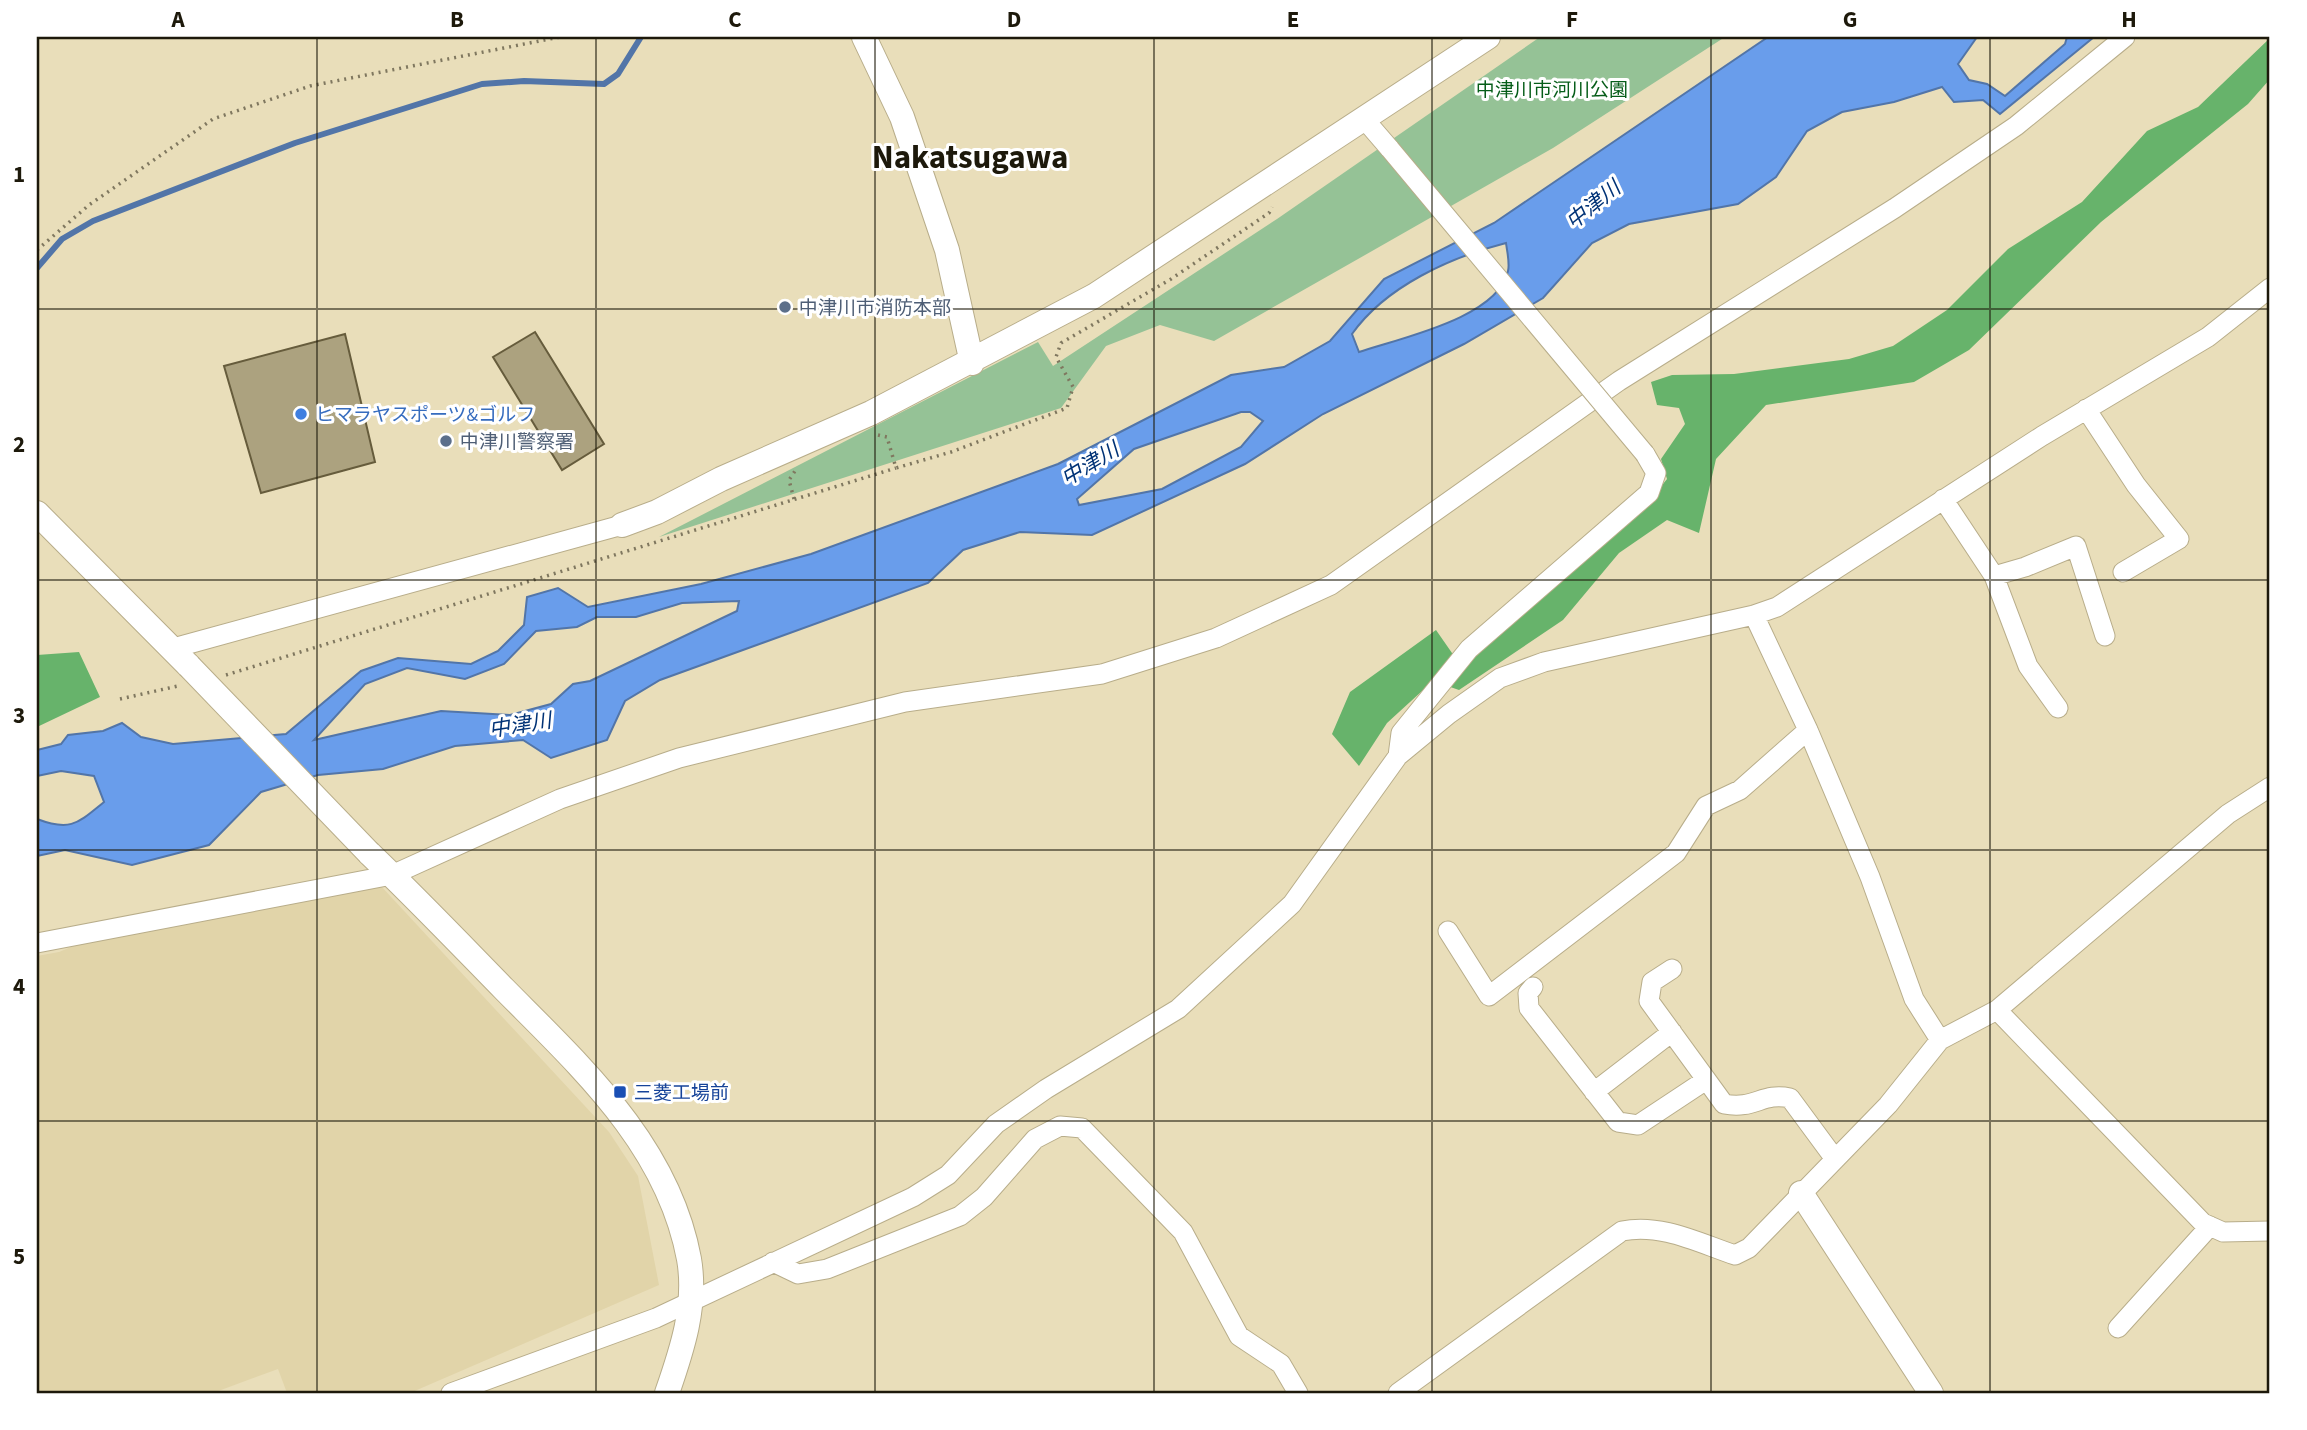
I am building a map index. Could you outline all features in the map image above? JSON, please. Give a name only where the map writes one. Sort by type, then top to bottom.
[{"type":"street","points":[[864,37],[902,117],[947,250],[972,363]]},
{"type":"street","points":[[170,649],[622,525],[657,512],[721,479],[871,413],[972,363],[1094,296],[1366,120],[1488,37]]},
{"type":"street","points":[[37,943],[391,875],[560,799],[680,758],[785,729],[905,702],[1102,674],[1216,638],[1331,585],[1619,380],[1895,208],[2016,126],[2125,37]]},
{"type":"street","points":[[1366,120],[1645,454],[1656,473],[1649,493],[1469,649],[1401,733],[1398,757]]},
{"type":"street","points":[[451,1393],[656,1318],[925,1190],[948,1175],[1006,1117],[1046,1089],[1178,1009],[1292,904],[1398,757],[1449,714],[1500,678],[1544,662],[1754,615],[1777,607],[2086,409],[2207,337],[2270,288]]},
{"type":"street","points":[[2086,409],[2136,485],[2179,539],[2123,572]]},
{"type":"street","points":[[1943,499],[1994,576],[2028,666],[2058,708]]},
{"type":"street","points":[[37,513],[170,649],[188,675],[391,875],[622,1113],[666,1183],[689,1259],[691,1301],[683,1348],[667,1393]]},
{"type":"street","points":[[1994,576],[2025,567],[2076,546],[2105,636]]},
{"type":"street","points":[[1754,615],[1808,730],[1870,877],[1914,999],[1940,1040]]},
{"type":"street","points":[[1448,931],[1489,996],[1676,853],[1706,806],[1740,790],[1808,730]]},
{"type":"street","points":[[1404,1391],[1622,1231],[1640,1227],[1662,1230],[1735,1255],[1749,1248],[1888,1105],[1940,1040],[1997,1010],[2228,814],[2270,787]]},
{"type":"street","points":[[1672,969],[1652,982],[1649,1001],[1724,1104],[1743,1108],[1775,1095],[1790,1098],[1835,1160]]},
{"type":"street","points":[[1533,987],[1528,993],[1529,1008],[1618,1122],[1638,1125],[1706,1080]]},
{"type":"street","points":[[1997,1010],[2203,1223],[2223,1232],[2270,1231]]},
{"type":"street","points":[[1594,1091],[1672,1032]]},
{"type":"street","points":[[773,1262],[798,1274],[827,1269],[960,1216],[984,1196],[1035,1139],[1059,1126],[1082,1128],[1183,1232],[1239,1336],[1281,1364],[1298,1393]]},
{"type":"street","points":[[1801,1193],[1931,1393]]},
{"type":"street","points":[[2118,1328],[2210,1226]]},
{"type":"path","points":[[37,250],[89,205],[212,120],[310,86],[560,37]]},
{"type":"path","points":[[213,678],[951,452],[1066,408],[1073,387],[1056,357],[1061,342],[1171,279],[1269,212],[1276,198],[1272,181]]},
{"type":"path","points":[[877,434],[887,437],[896,468]]},
{"type":"path","points":[[794,499],[789,480],[794,472],[802,469]]},
{"type":"path","points":[[120,699],[188,675]]},
{"type":"shaded area","points":[[380,885],[609,1132],[638,1176],[659,1285],[410,1393],[287,1393],[278,1369],[213,1393],[37,1393],[37,956],[59,952],[90,939]]},
{"type":"green space","name":"中津川市河川公園","points":[[1540,37],[1725,37],[1553,148],[1214,341],[1160,325],[1106,346],[1061,408],[659,537],[1038,342],[1053,366],[1277,219]]},
{"type":"green space","points":[[2270,38],[2270,79],[2248,104],[2101,222],[1969,350],[1914,382],[1766,405],[1716,459],[1699,533],[1667,520],[1619,553],[1563,620],[1459,690],[1433,681],[1387,723],[1359,766],[1332,734],[1350,692],[1436,630],[1452,653],[1474,651],[1655,494],[1667,479],[1661,459],[1685,424],[1679,408],[1657,405],[1651,382],[1672,375],[1734,374],[1849,359],[1893,346],[1947,310],[2008,249],[2082,202],[2147,131],[2198,107]]},
{"type":"green space","points":[[79,652],[100,697],[37,727],[37,655]]},
{"type":"water","name":"中津川","points":[[1768,37],[1977,37],[1958,64],[1969,80],[1987,84],[2005,96],[2065,44],[2067,37],[2094,37],[2000,114],[1983,100],[1954,102],[1942,87],[1894,102],[1842,112],[1807,131],[1776,177],[1738,204],[1629,224],[1592,243],[1543,298],[1464,344],[1323,414],[1245,464],[1092,535],[1020,532],[963,550],[928,583],[660,680],[625,701],[607,740],[551,758],[523,740],[455,746],[383,769],[318,775],[261,792],[209,845],[132,865],[65,850],[37,856],[37,819],[58,825],[74,823],[104,802],[94,776],[61,771],[37,776],[37,750],[61,744],[68,735],[103,731],[122,723],[141,737],[173,744],[286,734],[361,671],[398,658],[471,664],[498,651],[524,625],[527,597],[558,588],[588,607],[701,584],[811,554],[1058,464],[1231,375],[1284,367],[1330,341],[1384,279],[1494,223]],"holes":[[[1506,243],[1508,271],[1500,287],[1486,302],[1445,324],[1359,352],[1352,334],[1366,317],[1401,288],[1442,265]],[[1241,412],[1250,412],[1263,421],[1241,447],[1162,489],[1079,505],[1077,499],[1134,449]],[[739,601],[737,611],[590,681],[573,684],[551,704],[510,715],[441,711],[314,740],[365,684],[407,668],[465,679],[504,664],[536,631],[577,627],[597,617],[636,617],[682,603]]]},
{"type":"building","points":[[535,332],[604,444],[562,470],[493,357]]},
{"type":"building","name":"ヒマラヤスポーツ&ゴルフ","points":[[345,334],[375,462],[261,493],[224,366]]},
{"type":"waterway","points":[[37,268],[62,239],[93,221],[295,143],[482,84],[524,81],[604,84],[618,74],[641,37]]},
{"type":"place","name":"中津川市消防本部","points":[[785,307]]},
{"type":"place","name":"ヒマラヤスポーツ&ゴルフ","points":[[301,414]]},
{"type":"place","name":"中津川警察署","points":[[446,441]]},
{"type":"place","name":"三菱工場前","points":[[620,1092]]},
{"type":"district","name":"Nakatsugawa","points":[[970,156]]}]
